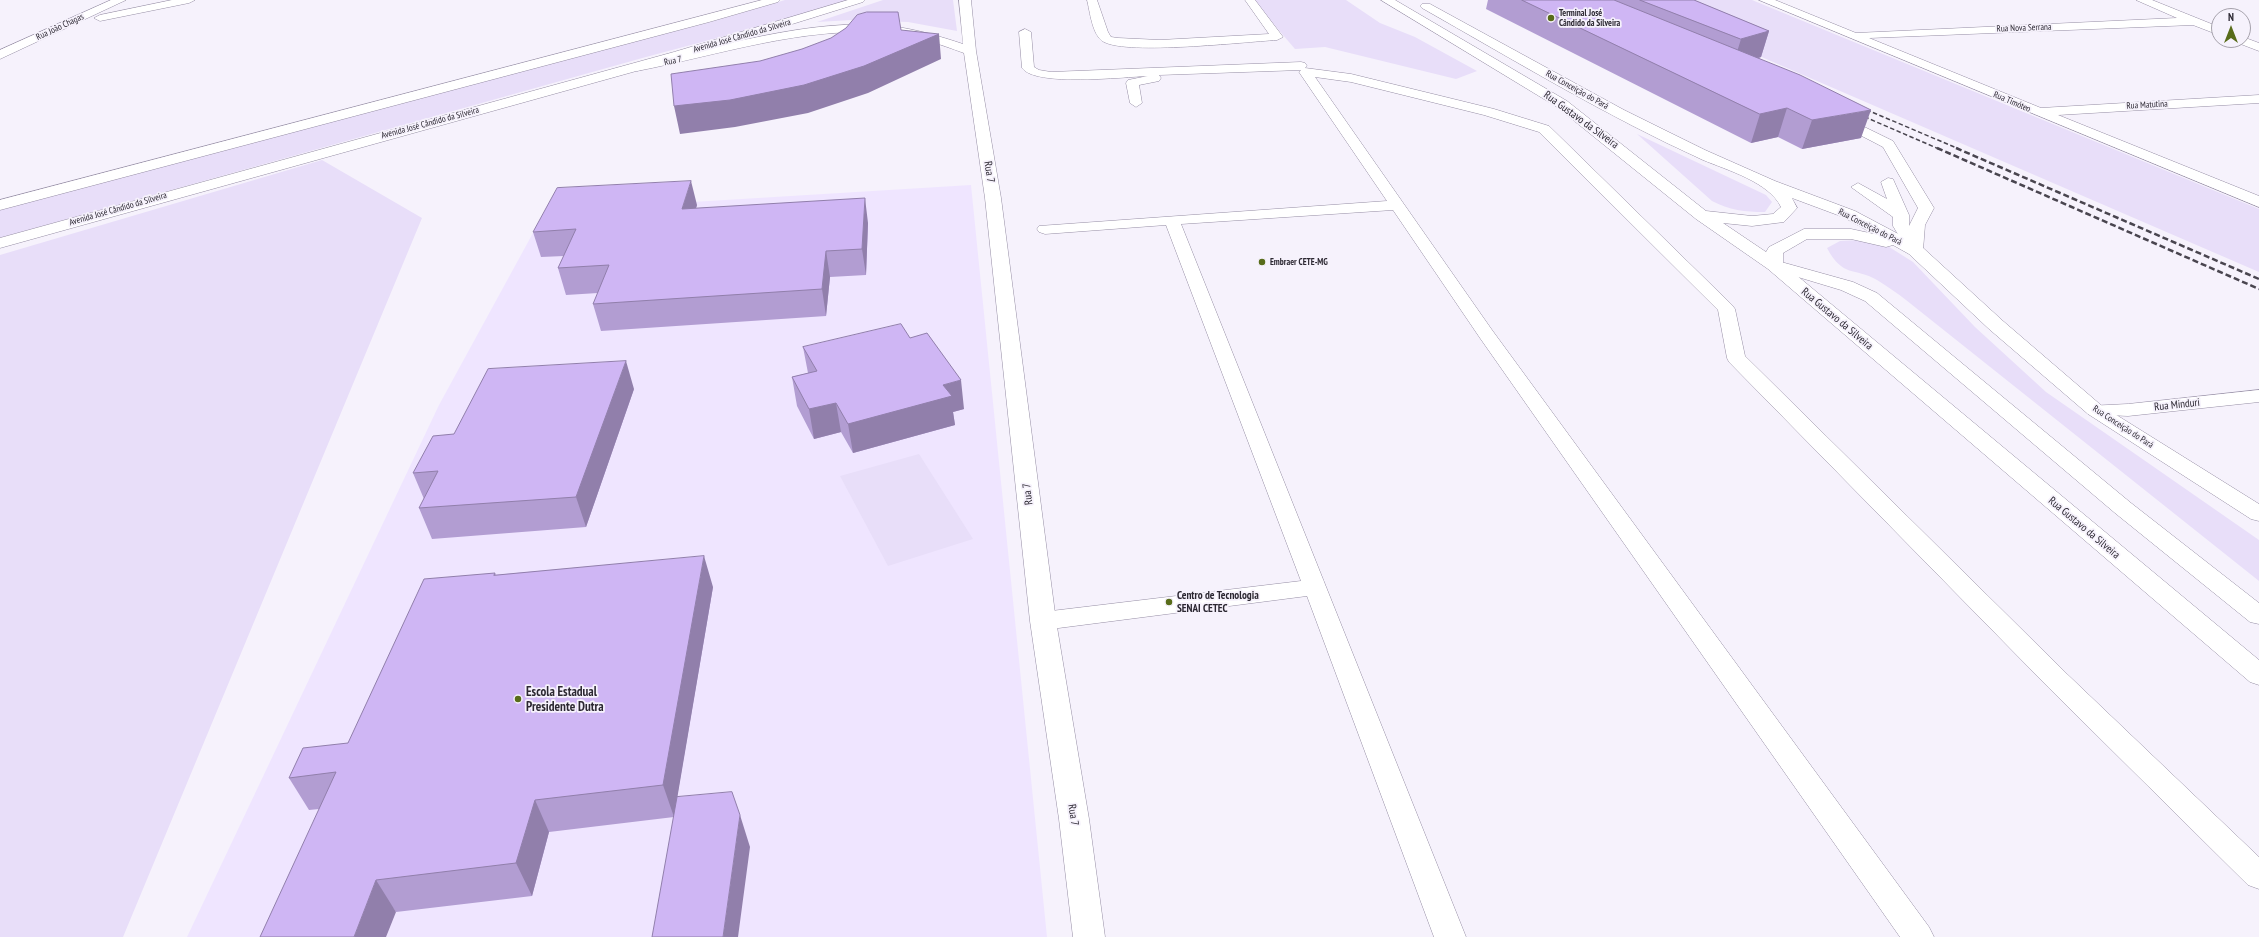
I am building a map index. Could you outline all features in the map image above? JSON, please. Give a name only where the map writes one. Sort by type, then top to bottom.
[{"type":"main road","name":"Rua João Chagas","points":[[0,55],[120,0]]},
{"type":"main road","points":[[65,25],[189,0]]},
{"type":"main road","name":"Avenida José Cândido da Silveira","points":[[0,243],[217,181],[632,68],[802,19],[859,0]]},
{"type":"main road","name":"Rua 7","points":[[964,0],[993,198],[1042,620],[1074,819],[1089,937]]},
{"type":"main road","name":"Rua Gustavo da Silveira","points":[[1387,0],[1562,104],[1702,216],[1774,266],[2259,675]]},
{"type":"main road","name":"Rua Conceição do Pará","points":[[1415,0],[1619,113],[1700,153],[1770,184],[1849,214],[1915,250],[1996,325],[2095,410],[2259,514]]},
{"type":"main road","name":"Rua Timóteo","points":[[1765,0],[2035,112],[2259,202]]},
{"type":"main road","points":[[2142,0],[2211,28]]},
{"type":"main road","points":[[0,205],[770,1]]},
{"type":"main road","name":"Rua Nova Serrana","points":[[1854,36],[2194,21]]},
{"type":"main road","name":"Rua 7","points":[[632,68],[674,61],[798,30],[830,25],[881,24],[907,27],[969,42]]},
{"type":"main road","points":[[935,34],[969,42]]},
{"type":"main road","name":"Rua Matutina","points":[[2035,112],[2259,99]]},
{"type":"main road","points":[[1702,216],[1752,221],[1778,219],[1789,208],[1784,197],[1770,184]]},
{"type":"main road","points":[[1774,266],[1775,251],[1804,234],[1851,234],[1915,250]]},
{"type":"main road","name":"Rua Minduri","points":[[2095,410],[2136,409],[2259,396]]},
{"type":"lane","points":[[1092,0],[1103,35],[1111,41],[1137,44],[1277,37]]},
{"type":"lane","points":[[1250,0],[1303,69],[1495,347],[1918,937]]},
{"type":"lane","points":[[1025,32],[1028,68],[1035,73],[1051,76],[1303,69],[1351,78],[1489,112],[1544,129],[1726,309],[1736,358],[2052,675],[2259,876]]},
{"type":"lane","points":[[1136,103],[1132,83],[1155,78],[1303,69]]},
{"type":"lane","points":[[1825,112],[1888,144],[1926,208],[1917,225],[1915,250]]},
{"type":"lane","points":[[1888,182],[1901,215],[1901,226],[1915,250]]},
{"type":"lane","points":[[1866,186],[1901,215]]},
{"type":"lane","points":[[1045,229],[1397,206]]},
{"type":"lane","points":[[1172,220],[1450,937]]},
{"type":"lane","points":[[1774,266],[1847,286],[1871,298],[2123,508],[2259,616]]},
{"type":"lane","points":[[1042,620],[1315,587]]},
{"type":"shaded area","points":[[785,0],[849,0],[792,18],[646,57],[0,238],[0,210],[458,87],[707,23]]},
{"type":"shaded area","points":[[883,0],[953,0],[957,31],[908,22],[852,20],[817,22]]},
{"type":"shaded area","points":[[1253,0],[1346,0],[1380,23],[1415,37],[1477,71],[1456,79],[1325,47],[1295,49]]},
{"type":"shaded area","points":[[1638,0],[1752,0],[2259,209],[2259,272],[1655,11]]},
{"type":"shaded area","points":[[1637,134],[1766,195],[1772,202],[1765,212],[1758,212],[1731,208],[1712,201]]},
{"type":"shaded area","points":[[322,160],[422,218],[123,937],[0,937],[0,255]]},
{"type":"shaded area","points":[[971,185],[1047,937],[187,937],[439,405],[545,211]]},
{"type":"shaded area","points":[[1860,240],[1886,245],[1913,262],[1975,327],[2046,392],[2259,540],[2259,581],[1906,300],[1877,280],[1844,268],[1838,264],[1827,248],[1840,241]]},
{"type":"shaded area","points":[[919,454],[973,539],[888,566],[840,476]]},
{"type":"building","points":[[1522,0],[1614,0],[1800,75],[1871,110],[1812,120],[1787,108],[1760,114]]},
{"type":"building","points":[[1640,0],[1694,0],[1769,31],[1741,39]]},
{"type":"building","points":[[867,12],[898,12],[901,30],[939,34],[864,66],[804,85],[730,100],[674,106],[671,74],[760,61],[802,49],[831,38],[846,28],[857,15]]},
{"type":"building","points":[[691,181],[682,209],[865,198],[862,249],[826,251],[822,289],[593,304],[609,265],[558,268],[576,229],[533,232],[557,188]]},
{"type":"building","points":[[901,324],[910,338],[927,333],[961,380],[943,385],[952,396],[848,424],[836,403],[809,409],[792,377],[817,371],[803,347]]},
{"type":"building","points":[[626,361],[576,497],[419,508],[438,471],[413,473],[433,436],[454,434],[488,369]]},
{"type":"building","points":[[704,556],[663,785],[535,800],[516,863],[376,880],[354,937],[260,937],[336,772],[289,778],[303,748],[348,743],[424,579],[495,573],[494,575]]},
{"type":"building","points":[[732,792],[740,815],[723,937],[652,937],[677,797]]},
{"type":"railway","points":[[1860,107],[1959,149]]},
{"type":"railway","points":[[1858,114],[1939,149]]},
{"type":"railway","points":[[1937,148],[2259,289]]},
{"type":"railway","points":[[1956,148],[2259,279]]},
{"type":"place","name":"Terminal José Cândido da Silveira","points":[[1551,18]]},
{"type":"place","name":"Embraer CETE-MG","points":[[1262,262]]},
{"type":"place","name":"Centro de Tecnologia SENAI CETEC","points":[[1169,602]]},
{"type":"place","name":"Escola Estadual Presidente Dutra","points":[[518,699]]}]
